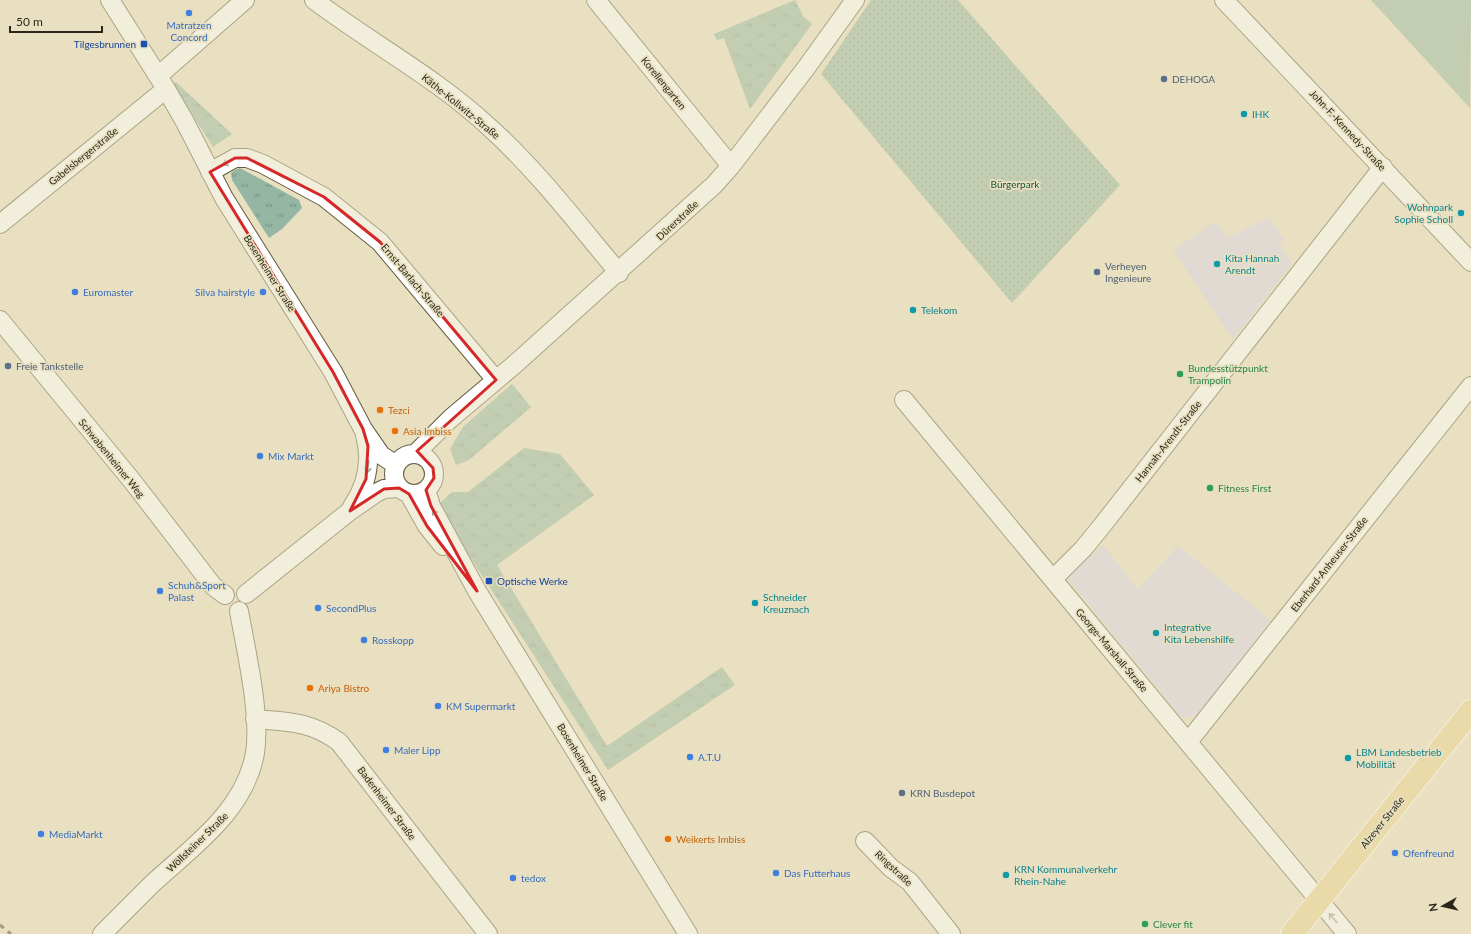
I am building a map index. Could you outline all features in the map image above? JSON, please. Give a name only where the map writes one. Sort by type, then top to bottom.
[{"type":"main road","name":"Alzeyer Straße","points":[[1292,934],[1471,711]]},
{"type":"street","name":"Bosenheimer Straße","points":[[97,0],[185,122],[224,198],[333,372],[363,429],[381,455],[406,470]]},
{"type":"street","name":"Bosenheimer Straße","points":[[110,0],[160,87]]},
{"type":"street","name":"Gabelsbergerstraße","points":[[0,224],[160,87],[244,0]]},
{"type":"street","name":"Käthe-Kollwitz-Straße","points":[[314,0],[353,29],[410,66],[449,94],[487,125],[535,174],[618,273]]},
{"type":"street","name":"Korellengarten","points":[[596,0],[731,166]]},
{"type":"street","name":"Dürerstraße","points":[[406,470],[452,422],[464,407],[618,273],[686,211],[731,166],[806,68],[855,0]]},
{"type":"street","name":"John-F.-Kennedy-Straße","points":[[1224,0],[1471,262]]},
{"type":"street","name":"Ernst-Barlach-Straße","points":[[210,172],[235,158],[247,158],[263,164],[324,197],[380,242],[496,380]]},
{"type":"street","name":"Hannah-Arendt-Straße","points":[[1053,579],[1083,549],[1383,167]]},
{"type":"street","name":"Schwabenheimer Weg","points":[[0,320],[133,482],[213,586],[225,595]]},
{"type":"street","name":"Bosenheimer Straße","points":[[333,372],[406,470],[427,526],[477,591]]},
{"type":"street","name":"Eberhard-Anheuser-Straße","points":[[1188,742],[1471,386]]},
{"type":"street","name":"George-Marshall-Straße","points":[[904,400],[1318,901],[1347,934]]},
{"type":"street","points":[[354,504],[366,479],[369,458],[368,446],[363,429]]},
{"type":"street","points":[[246,594],[354,504],[388,488],[406,470],[433,468],[434,478],[426,490],[421,493],[406,470]]},
{"type":"street","name":"Bosenheimer Straße","points":[[426,490],[431,506],[477,591],[688,934]]},
{"type":"street","points":[[234,588],[240,589],[246,594],[246,604],[239,611],[228,609],[224,602],[225,595],[229,590],[234,588]]},
{"type":"street","name":"Wöllsteiner Straße","points":[[102,934],[151,885],[205,836],[231,808],[247,780],[255,752],[255,719],[239,611]]},
{"type":"street","name":"Badenheimer Straße","points":[[255,719],[302,723],[322,730],[339,742],[488,934]]},
{"type":"street","name":"Ringstraße","points":[[865,841],[891,868],[910,882],[952,934]]},
{"type":"highlighted area","points":[[235,158],[247,158],[324,197],[380,242],[496,380],[417,451],[433,468],[434,478],[426,490],[431,506],[477,591],[427,526],[409,494],[399,488],[384,489],[350,511],[366,479],[368,446],[363,429],[333,372],[210,172]]},
{"type":"shaded area","points":[[1270,217],[1284,240],[1279,245],[1292,264],[1233,340],[1173,250],[1216,221],[1227,238]]},
{"type":"shaded area","points":[[1103,545],[1138,589],[1178,546],[1271,620],[1197,715],[1182,718],[1067,578]]},
{"type":"green space","points":[[795,0],[803,16],[812,24],[750,109],[724,38],[717,40],[714,34]]},
{"type":"green space","name":"Bürgerpark","points":[[871,0],[958,0],[1120,185],[1012,303],[821,74]]},
{"type":"green space","points":[[1371,0],[1471,0],[1470,108]]},
{"type":"green space","points":[[176,82],[232,134],[213,147],[173,84]]},
{"type":"green space","points":[[240,168],[299,200],[302,208],[282,229],[269,238],[232,180],[231,173]]},
{"type":"green space","points":[[512,384],[531,407],[469,460],[456,465],[450,449],[463,427]]},
{"type":"green space","points":[[524,448],[560,454],[594,495],[497,565],[607,746],[722,667],[735,685],[608,770],[437,506],[452,492],[468,492]]},
{"type":"railway","points":[[0,925],[11,934]]},
{"type":"place","name":"Matratzen Concord","points":[[189,13]]},
{"type":"place","name":"Tilgesbrunnen","points":[[144,44]]},
{"type":"place","name":"DEHOGA","points":[[1164,79]]},
{"type":"place","name":"IHK","points":[[1244,114]]},
{"type":"place","name":"Wohnpark Sophie Scholl","points":[[1461,213]]},
{"type":"place","name":"Kita Hannah Arendt","points":[[1217,264]]},
{"type":"place","name":"Verheyen Ingenieure","points":[[1097,272]]},
{"type":"place","name":"Euromaster","points":[[75,292]]},
{"type":"place","name":"Silva hairstyle","points":[[263,292]]},
{"type":"place","name":"Telekom","points":[[913,310]]},
{"type":"place","name":"Freie Tankstelle","points":[[8,366]]},
{"type":"place","name":"Bundesstützpunkt Trampolin","points":[[1180,374]]},
{"type":"place","name":"Tezci","points":[[380,410]]},
{"type":"place","name":"Asia Imbiss","points":[[395,431]]},
{"type":"place","name":"Mix Markt","points":[[260,456]]},
{"type":"place","name":"Fitness First","points":[[1210,488]]},
{"type":"place","name":"Optische Werke","points":[[489,581]]},
{"type":"place","name":"Schuh&Sport Palast","points":[[160,591]]},
{"type":"place","name":"Schneider Kreuznach","points":[[755,603]]},
{"type":"place","name":"SecondPlus","points":[[318,608]]},
{"type":"place","name":"Integrative Kita Lebenshilfe","points":[[1156,633]]},
{"type":"place","name":"Rosskopp","points":[[364,640]]},
{"type":"place","name":"Ariya Bistro","points":[[310,688]]},
{"type":"place","name":"KM Supermarkt","points":[[438,706]]},
{"type":"place","name":"Maler Lipp","points":[[386,750]]},
{"type":"place","name":"A.T.U","points":[[690,757]]},
{"type":"place","name":"LBM Landesbetrieb Mobilität","points":[[1348,758]]},
{"type":"place","name":"KRN Busdepot","points":[[902,793]]},
{"type":"place","name":"MediaMarkt","points":[[41,834]]},
{"type":"place","name":"Weikerts Imbiss","points":[[668,839]]},
{"type":"place","name":"Ofenfreund","points":[[1395,853]]},
{"type":"place","name":"Das Futterhaus","points":[[776,873]]},
{"type":"place","name":"KRN Kommunalverkehr Rhein-Nahe","points":[[1006,875]]},
{"type":"place","name":"tedox","points":[[513,878]]},
{"type":"place","name":"Clever fit","points":[[1145,924]]}]
